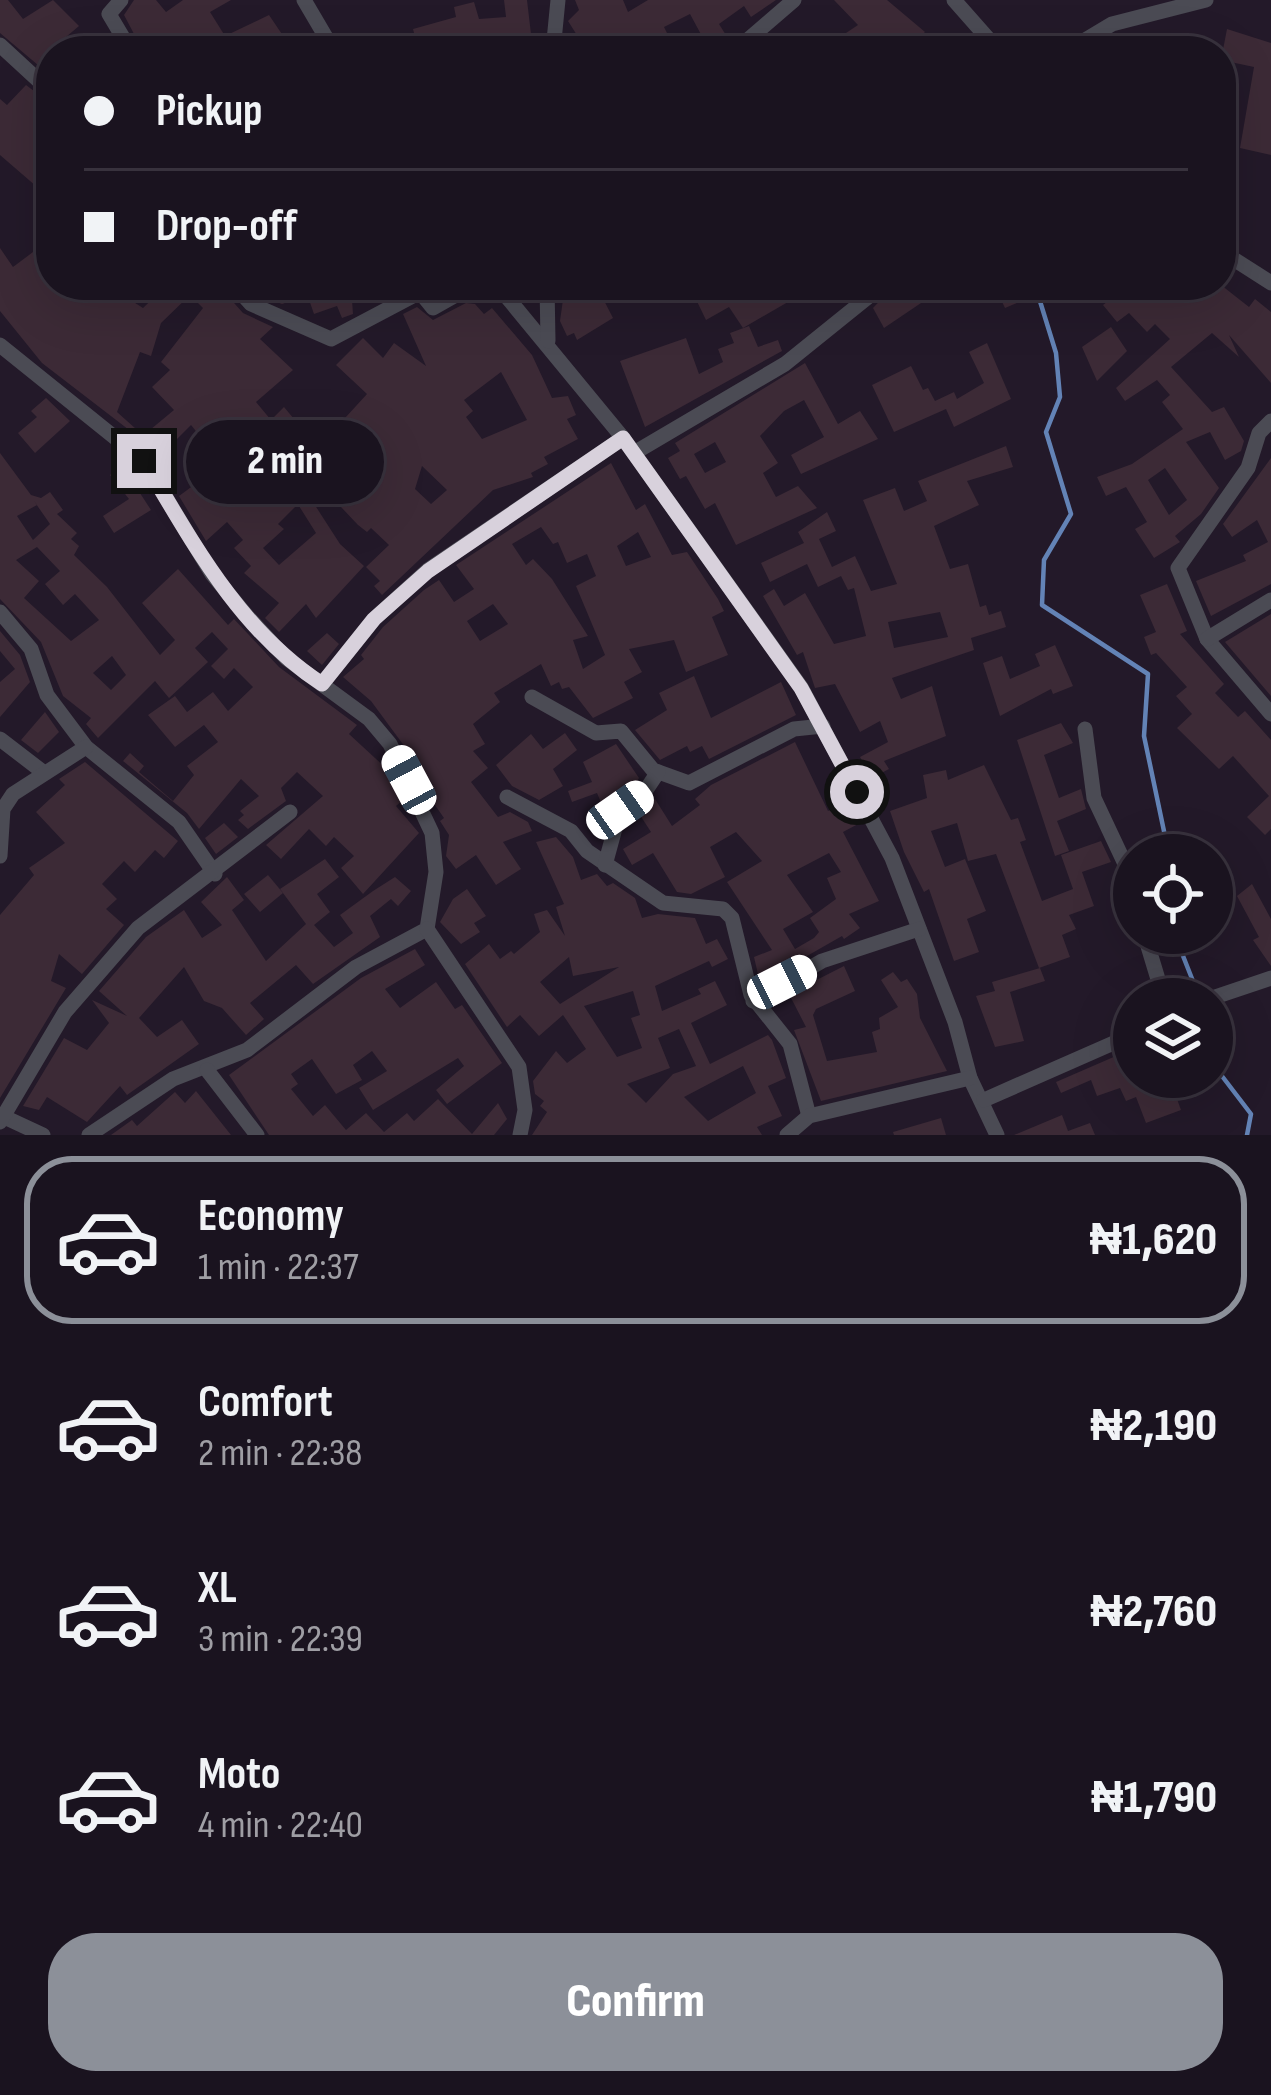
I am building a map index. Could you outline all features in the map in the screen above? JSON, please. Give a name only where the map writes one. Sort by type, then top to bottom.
[{"type":"street","points":[[122,0],[109,14],[122,36]]},
{"type":"street","points":[[304,0],[325,36]]},
{"type":"street","points":[[555,36],[558,0]]},
{"type":"street","points":[[752,36],[794,0]]},
{"type":"street","points":[[954,0],[986,36]]},
{"type":"street","points":[[1092,36],[1112,24],[1206,0]]},
{"type":"street","points":[[0,45],[36,78]]},
{"type":"street","points":[[1236,261],[1271,283]]},
{"type":"street","points":[[247,300],[331,339],[405,300]]},
{"type":"street","points":[[510,300],[623,438],[823,726],[892,859],[970,1078],[997,1135]]},
{"type":"street","points":[[547,300],[548,341]]},
{"type":"street","points":[[634,453],[785,364],[864,300]]},
{"type":"street","points":[[0,345],[144,461],[212,574],[286,658],[369,719],[390,744],[428,815],[436,872],[427,929],[519,1067],[525,1110],[520,1135]]},
{"type":"street","points":[[1271,421],[1259,434],[1248,468],[1178,568],[1207,638],[1271,714]]},
{"type":"street","points":[[322,684],[374,619],[428,571],[623,438]]},
{"type":"street","points":[[1207,638],[1271,600]]},
{"type":"street","points":[[0,612],[31,649],[47,695],[86,747],[179,822],[214,874]]},
{"type":"street","points":[[532,697],[596,733],[621,731],[658,772],[689,783],[794,729],[823,726]]},
{"type":"street","points":[[1084,729],[1094,798],[1113,838]]},
{"type":"street","points":[[0,740],[43,772]]},
{"type":"street","points":[[0,856],[3,809],[13,794],[86,747]]},
{"type":"street","points":[[605,865],[620,810],[644,793],[658,772]]},
{"type":"street","points":[[507,797],[571,832],[605,865],[673,908],[704,903],[723,909],[732,918],[753,1000],[790,1044],[809,1115]]},
{"type":"street","points":[[43,1135],[1,1118],[65,1012],[123,945],[290,812]]},
{"type":"street","points":[[89,1135],[172,1079],[207,1070],[247,1050],[356,967],[427,929]]},
{"type":"street","points":[[753,1000],[840,953],[919,929]]},
{"type":"street","points":[[1233,991],[1271,978]]},
{"type":"street","points":[[984,1100],[1113,1043]]},
{"type":"street","points":[[207,1070],[257,1135]]},
{"type":"street","points":[[787,1135],[809,1115],[970,1078]]},
{"type":"building","points":[[0,0],[8,0],[23,19],[53,0],[79,26],[67,36],[36,36],[36,63],[0,33]]},
{"type":"building","points":[[134,0],[156,0],[166,12],[183,0],[231,0],[210,12],[225,36],[135,36],[124,15]]},
{"type":"building","points":[[504,0],[527,0],[531,36],[407,36],[413,29],[456,17],[454,7],[474,2],[479,19],[506,17]]},
{"type":"building","points":[[575,0],[623,0],[628,12],[648,0],[776,0],[751,17],[744,6],[719,24],[726,36],[702,36],[690,14],[664,27],[668,36],[578,36],[568,21],[579,10]]},
{"type":"building","points":[[834,0],[887,0],[925,32],[921,36],[842,36],[858,25]]},
{"type":"building","points":[[269,15],[283,36],[225,36]]},
{"type":"building","points":[[1227,29],[1271,43],[1271,155],[1240,148],[1254,67],[1236,63],[1236,36],[1226,36]]},
{"type":"building","points":[[26,85],[36,93],[36,186],[0,155],[0,99],[7,105]]},
{"type":"building","points":[[0,248],[13,267],[36,250],[36,300],[130,300],[143,308],[151,300],[185,300],[161,323],[151,356],[140,352],[117,412],[136,429],[133,433],[42,363],[0,311]]},
{"type":"building","points":[[1236,297],[1249,307],[1255,299],[1271,312],[1271,383],[1229,335],[1239,357],[1212,333],[1171,367],[1212,412],[1224,407],[1244,441],[1241,451],[1225,460],[1210,432],[1186,442],[1219,488],[1201,514],[1175,536],[1180,542],[1154,558],[1135,529],[1147,522],[1126,487],[1106,496],[1097,477],[1132,464],[1183,429],[1162,402],[1170,395],[1157,380],[1125,401],[1116,388],[1170,339],[1155,324],[1147,332],[1129,313],[1117,322],[1103,305],[1110,300]],"holes":[[[1165,468],[1187,500],[1169,515],[1148,480]]]},
{"type":"building","points":[[195,300],[231,300],[243,313],[273,327],[260,339],[293,370],[256,402],[271,420],[284,407],[330,462],[351,443],[334,430],[367,394],[336,365],[363,338],[383,358],[394,343],[426,366],[403,314],[417,307],[433,320],[466,303],[475,304],[484,314],[492,308],[532,355],[552,398],[568,396],[576,415],[567,419],[578,439],[544,457],[548,464],[531,473],[533,477],[493,490],[382,595],[374,586],[380,581],[366,567],[389,545],[371,528],[367,532],[358,525],[290,453],[284,457],[297,477],[284,490],[298,504],[278,524],[284,529],[263,548],[279,565],[316,533],[299,506],[311,499],[340,544],[364,566],[316,618],[306,604],[279,632],[265,618],[279,603],[244,573],[251,566],[234,548],[243,540],[227,522],[206,541],[179,496],[217,468],[212,461],[217,457],[191,425],[157,459],[139,439],[174,410],[152,387],[170,370],[161,362],[203,308]],"holes":[[[501,372],[527,420],[482,439],[466,417],[473,411],[464,400]],[[422,466],[447,490],[431,504],[415,489]]]},
{"type":"building","points":[[309,300],[352,300],[353,314],[342,318],[337,306],[314,314]]},
{"type":"building","points":[[563,300],[604,300],[613,318],[577,340],[574,333],[567,336],[560,321]]},
{"type":"building","points":[[696,300],[791,300],[743,328],[729,307],[706,320]]},
{"type":"building","points":[[881,300],[924,301],[884,328],[873,308]]},
{"type":"building","points":[[749,326],[758,347],[778,340],[782,351],[645,427],[620,361],[686,338],[699,374],[723,362],[718,349],[734,343],[730,333]]},
{"type":"building","points":[[1111,327],[1127,351],[1097,381],[1082,347]]},
{"type":"building","points":[[987,343],[1011,399],[954,427],[946,409],[894,432],[872,385],[911,366],[923,390],[928,388],[935,401],[954,392],[957,399],[984,383],[969,352]]},
{"type":"building","points":[[805,363],[838,424],[860,411],[878,439],[801,474],[791,455],[824,437],[804,400],[784,411],[760,436],[778,463],[763,473],[776,497],[798,486],[817,508],[736,545],[715,503],[705,509],[686,476],[680,479],[668,458],[680,451],[675,443]],"holes":[[[715,442],[726,462],[705,473],[694,454]]]},
{"type":"building","points":[[46,398],[70,421],[35,453],[18,433],[37,417],[31,411]]},
{"type":"building","points":[[1006,446],[1013,467],[967,481],[979,505],[934,526],[950,569],[968,564],[980,607],[986,605],[989,615],[1001,611],[1006,627],[971,638],[974,650],[892,678],[901,699],[932,686],[946,736],[884,761],[889,769],[872,778],[860,757],[888,742],[880,721],[860,732],[835,684],[815,688],[803,652],[797,655],[763,596],[774,589],[784,606],[805,593],[834,644],[866,636],[854,588],[848,590],[841,576],[818,587],[807,564],[770,582],[761,563],[804,543],[798,532],[827,512],[836,531],[819,539],[832,567],[855,556],[871,591],[897,584],[863,500],[895,488],[904,511],[927,501],[918,481]],"holes":[[[940,612],[948,637],[894,648],[888,622]]]},
{"type":"building","points":[[0,453],[31,495],[41,498],[50,492],[63,510],[57,514],[77,533],[71,539],[79,546],[74,555],[107,587],[160,655],[175,640],[142,603],[178,569],[228,625],[234,619],[279,667],[357,725],[349,734],[388,770],[403,800],[396,806],[419,833],[363,894],[341,868],[354,856],[334,837],[326,846],[309,829],[281,859],[266,845],[323,796],[297,772],[281,788],[286,801],[248,829],[238,820],[244,815],[240,811],[259,796],[241,779],[199,829],[187,813],[123,761],[130,753],[144,766],[139,772],[173,801],[194,775],[187,766],[218,742],[204,725],[175,747],[148,715],[175,696],[187,712],[213,692],[228,711],[253,687],[234,668],[224,679],[211,666],[228,649],[212,632],[195,648],[208,662],[169,698],[155,681],[98,738],[86,724],[91,718],[63,696],[41,642],[0,599]],"holes":[[[37,505],[50,524],[33,540],[17,516]],[[37,547],[60,571],[45,584],[63,605],[75,594],[99,620],[71,641],[24,598],[39,581],[16,560]],[[112,656],[126,675],[111,690],[93,673]]]},
{"type":"building","points":[[1271,458],[1271,584],[1211,616],[1196,581],[1246,561],[1243,555],[1268,542],[1257,520],[1232,537],[1223,524]]},
{"type":"building","points":[[126,463],[142,483],[136,487],[151,510],[114,533],[103,516],[129,499],[110,475]]},
{"type":"building","points":[[611,463],[636,510],[645,504],[672,555],[687,552],[724,611],[712,617],[728,655],[686,672],[674,640],[629,649],[642,672],[624,682],[633,698],[593,718],[569,687],[562,689],[559,682],[551,686],[541,664],[494,693],[500,702],[473,724],[485,744],[473,751],[488,768],[471,782],[498,817],[510,812],[528,822],[532,831],[503,842],[521,869],[496,885],[476,855],[456,869],[446,856],[449,835],[440,821],[444,818],[425,791],[433,785],[371,701],[343,677],[364,659],[361,655],[383,627],[424,590],[439,580],[454,602],[474,589],[456,565]],"holes":[[[541,527],[553,544],[558,542],[567,563],[587,554],[596,576],[576,586],[605,655],[583,669],[573,640],[588,636],[552,579],[533,559],[526,565],[512,544]],[[638,532],[651,557],[626,566],[617,546]],[[493,604],[508,624],[480,641],[467,621]]]},
{"type":"building","points":[[1167,584],[1187,631],[1180,634],[1224,684],[1215,693],[1238,717],[1245,711],[1271,740],[1271,829],[1265,835],[1247,817],[1269,796],[1233,756],[1219,769],[1177,728],[1192,714],[1176,696],[1187,687],[1156,653],[1151,655],[1144,637],[1156,632],[1140,595]]},
{"type":"building","points":[[1271,614],[1271,696],[1225,642]]},
{"type":"building","points":[[0,631],[20,655],[30,682],[0,717],[0,682],[15,669],[0,651]]},
{"type":"building","points":[[327,633],[339,644],[322,665],[307,651]]},
{"type":"building","points":[[1055,645],[1073,686],[1053,694],[1051,689],[1000,716],[983,663],[1002,656],[1010,679],[1040,666],[1035,654]]},
{"type":"building","points":[[694,676],[711,718],[781,682],[796,715],[709,759],[702,746],[690,752],[687,746],[660,760],[635,730],[667,710],[659,693]]},
{"type":"building","points":[[45,712],[59,732],[38,753],[21,740]]},
{"type":"building","points":[[1061,723],[1073,743],[1044,755],[1059,798],[1081,789],[1086,809],[1057,821],[1069,851],[1055,856],[1017,740]]},
{"type":"building","points":[[565,733],[577,750],[553,769],[563,786],[539,800],[512,786],[496,765],[531,734],[543,749]]},
{"type":"building","points":[[795,742],[828,811],[843,803],[850,805],[860,823],[843,832],[879,901],[849,914],[860,928],[760,983],[754,957],[772,950],[727,882],[762,861],[736,832],[710,847],[725,877],[691,894],[677,892],[653,853],[632,865],[623,849],[651,832],[638,812],[655,799],[672,826],[700,805],[695,799],[711,785]],"holes":[[[829,853],[841,872],[827,878],[836,899],[810,918],[819,932],[795,949],[783,929],[813,912],[787,875]]]},
{"type":"building","points":[[616,744],[639,778],[635,784],[602,805],[597,793],[572,802],[568,791],[592,782],[583,762]]},
{"type":"building","points":[[85,762],[178,841],[164,858],[155,850],[135,872],[124,861],[102,884],[117,899],[106,909],[124,925],[82,974],[59,954],[51,981],[66,988],[0,1098],[0,915],[34,875],[29,868],[65,843],[36,812],[65,785],[59,779]]},
{"type":"building","points":[[984,765],[1011,820],[1018,818],[1026,840],[1020,842],[1042,901],[1073,889],[1061,855],[1101,841],[1111,862],[1082,872],[1094,906],[1069,915],[1076,929],[1062,935],[1070,957],[1039,968],[996,854],[968,861],[957,823],[931,831],[945,867],[965,859],[986,911],[967,919],[979,952],[954,961],[929,889],[924,892],[904,852],[890,811],[927,798],[923,775],[946,770],[948,780]]},
{"type":"building","points":[[224,823],[238,837],[216,854],[205,838]]},
{"type":"building","points":[[556,837],[573,857],[581,880],[597,874],[607,886],[613,883],[635,898],[642,918],[658,914],[695,918],[706,944],[717,939],[728,959],[712,967],[709,961],[655,986],[662,1011],[701,994],[698,989],[715,981],[727,1005],[691,1023],[710,1064],[768,1035],[772,1040],[786,1078],[768,1086],[782,1116],[757,1127],[762,1135],[532,1135],[547,1112],[540,1106],[544,1101],[535,1094],[533,1081],[556,1051],[567,1063],[586,1049],[563,1015],[539,1036],[520,1015],[507,1027],[465,964],[489,944],[500,959],[511,951],[514,954],[540,932],[534,914],[547,910],[565,936],[556,907],[564,904],[536,842]],"holes":[[[569,957],[573,976],[619,967],[560,1004],[540,982]],[[633,991],[640,1015],[631,1018],[642,1048],[617,1057],[584,1006]],[[679,1029],[696,1066],[673,1074],[646,1103],[627,1084],[670,1068],[658,1038]],[[743,1066],[756,1093],[708,1121],[684,1097]]]},
{"type":"building","points":[[325,859],[339,877],[317,894],[330,912],[314,925],[334,947],[353,933],[340,915],[373,891],[395,877],[411,891],[398,906],[391,899],[370,916],[380,937],[313,984],[296,965],[250,1003],[264,1019],[246,1035],[222,1008],[204,1001],[184,967],[139,1018],[157,1037],[182,1020],[199,1044],[127,1095],[120,1086],[87,1122],[47,1097],[39,1110],[23,1106],[64,1038],[87,1050],[109,1023],[92,1000],[127,1016],[99,991],[146,937],[184,910],[202,938],[222,925],[201,902],[227,877],[244,900],[232,910],[266,961],[306,924],[280,889]]},
{"type":"building","points":[[268,875],[283,893],[260,912],[244,894]]},
{"type":"building","points":[[1252,884],[1271,919],[1271,966],[1253,940],[1259,937],[1237,896]]},
{"type":"building","points":[[467,889],[486,916],[474,923],[480,932],[461,944],[440,922],[453,899]]},
{"type":"building","points":[[415,949],[425,965],[385,989],[400,1008],[436,982],[455,1009],[462,1005],[502,1063],[447,1104],[436,1090],[464,1066],[458,1058],[373,1110],[359,1088],[387,1071],[372,1051],[353,1065],[362,1080],[336,1094],[312,1059],[291,1074],[298,1084],[291,1089],[313,1116],[325,1105],[346,1130],[366,1113],[384,1132],[407,1113],[414,1121],[438,1099],[472,1134],[498,1103],[507,1119],[494,1135],[269,1135],[229,1075],[361,978]]},
{"type":"building","points":[[844,966],[855,991],[816,1009],[813,1015],[827,1061],[877,1052],[872,1032],[880,1029],[879,1018],[898,1007],[881,980],[893,972],[901,982],[907,979],[917,994],[920,1018],[947,1071],[821,1101],[794,1030],[806,1027],[789,994]]},
{"type":"building","points":[[1040,968],[1045,981],[1010,992],[1024,1041],[995,1047],[976,996],[995,991],[992,982]]},
{"type":"building","points":[[1113,1057],[1113,1090],[1097,1096],[1091,1080],[1061,1093],[1056,1082]]},
{"type":"building","points":[[196,1091],[231,1135],[111,1135],[132,1120],[137,1126],[175,1092],[185,1103]]},
{"type":"building","points":[[1136,1098],[1177,1098],[1181,1110],[1146,1123]]},
{"type":"building","points":[[1062,1115],[1068,1131],[1090,1123],[1095,1135],[1014,1135]]},
{"type":"building","points":[[941,1118],[946,1135],[893,1132]]},
{"type":"waterway","points":[[1040,300],[1056,353],[1060,397],[1046,432],[1071,514],[1044,560],[1042,605],[1148,674],[1144,736],[1165,834]]},
{"type":"waterway","points":[[1182,954],[1192,978]]},
{"type":"waterway","points":[[1233,1090],[1251,1114],[1247,1135]]},
{"type":"route","points":[[144,461],[212,574],[286,658],[322,684],[374,619],[428,571],[623,438],[801,688],[857,792]]}]
